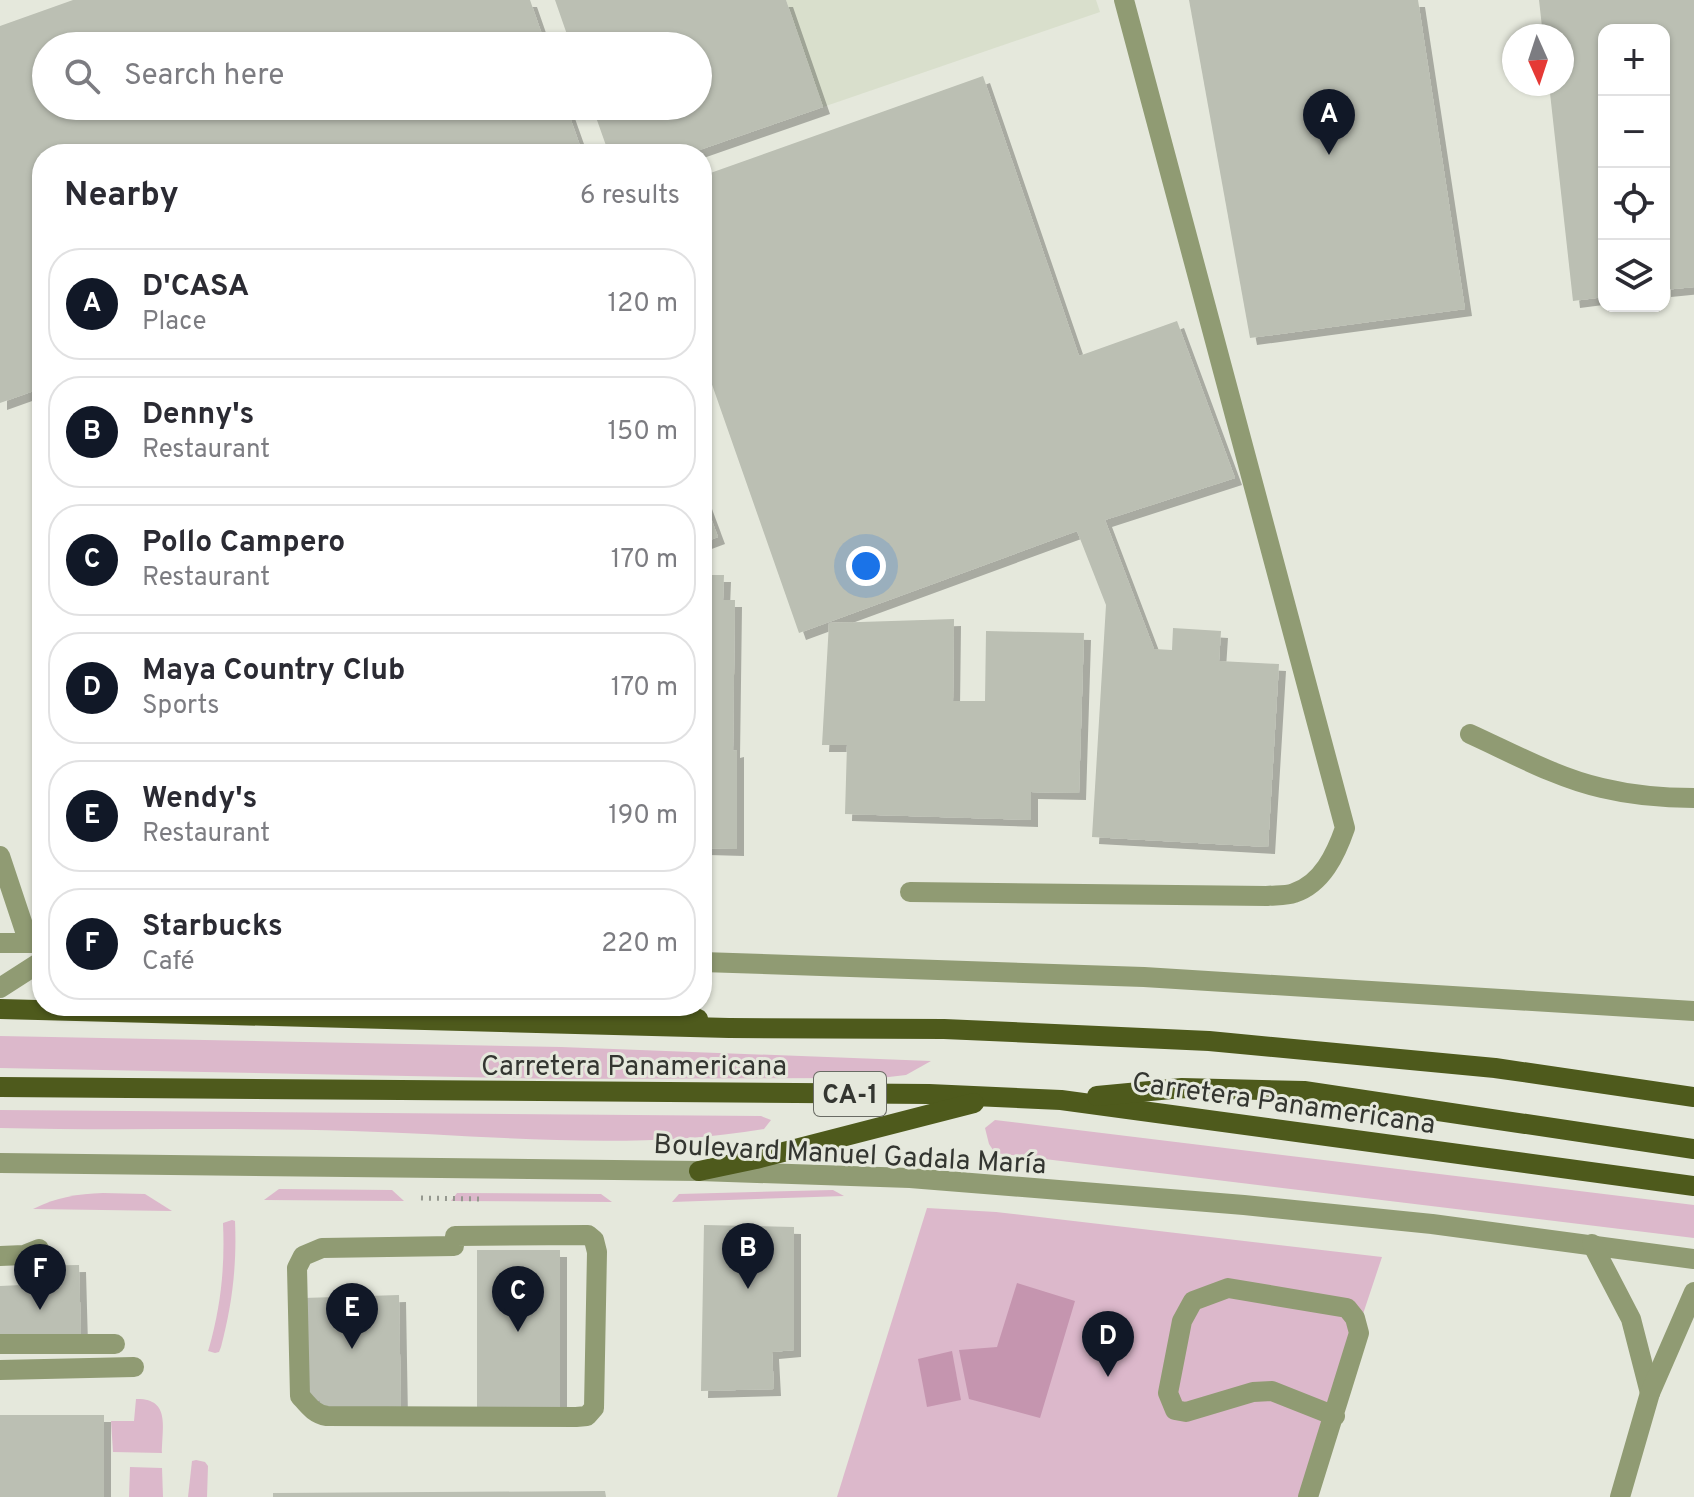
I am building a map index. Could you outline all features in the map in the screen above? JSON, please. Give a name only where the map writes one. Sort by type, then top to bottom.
[{"type":"main road","name":"Carretera Panamericana","points":[[0,1009],[32,1010]]},
{"type":"main road","name":"Carretera Panamericana","points":[[269,1016],[729,1028],[944,1029],[1209,1041],[1495,1068],[1694,1097]]},
{"type":"main road","points":[[686,1016],[729,1028]]},
{"type":"main road","name":"Carretera Panamericana","points":[[0,1087],[929,1094],[1061,1100],[1694,1186]]},
{"type":"main road","points":[[1061,1100],[1182,1088],[1304,1091],[1694,1149]]},
{"type":"main road","points":[[699,1171],[997,1097]]},
{"type":"street","points":[[910,892],[1267,896],[1295,893],[1317,878],[1335,857],[1345,828],[1124,0]]},
{"type":"street","points":[[1470,734],[1601,788],[1694,798]]},
{"type":"street","points":[[0,856],[32,936]]},
{"type":"street","points":[[0,943],[32,943]]},
{"type":"street","points":[[712,962],[1144,977],[1694,1011]]},
{"type":"street","points":[[0,988],[32,967]]},
{"type":"street","name":"Boulevard Manuel Gadala María","points":[[0,1163],[699,1171],[910,1178],[1244,1205],[1592,1244],[1694,1259]]},
{"type":"street","points":[[588,1235],[594,1240],[597,1252],[594,1408],[587,1416],[576,1417],[438,1417],[327,1416],[309,1407],[300,1396],[297,1268],[303,1256],[322,1248],[454,1241],[588,1235]]},
{"type":"street","points":[[1592,1244],[1631,1319],[1650,1393]]},
{"type":"street","points":[[0,1256],[24,1255],[39,1249]]},
{"type":"street","points":[[1308,1497],[1335,1416],[1359,1333],[1355,1318],[1347,1308],[1228,1288],[1193,1301],[1182,1321],[1168,1393],[1175,1410],[1186,1412],[1253,1392],[1272,1391],[1335,1416]]},
{"type":"street","points":[[1620,1497],[1650,1393],[1694,1292]]},
{"type":"street","points":[[0,1344],[115,1344]]},
{"type":"street","points":[[0,1370],[134,1367]]},
{"type":"shaded area","points":[[786,0],[1096,0],[1100,12],[823,107]]},
{"type":"shaded area","points":[[0,1036],[561,1047],[931,1061],[906,1075],[880,1078],[560,1079],[0,1068]]},
{"type":"shaded area","points":[[0,1110],[761,1116],[771,1120],[764,1129],[713,1136],[610,1141],[308,1130],[0,1128]]},
{"type":"shaded area","points":[[995,1120],[1694,1205],[1694,1238],[995,1153],[985,1128]]},
{"type":"shaded area","points":[[279,1189],[392,1190],[404,1201],[264,1200]]},
{"type":"shaded area","points":[[833,1190],[844,1196],[672,1202],[679,1194]]},
{"type":"shaded area","points":[[103,1193],[145,1194],[172,1211],[33,1209],[67,1197]]},
{"type":"shaded area","points":[[457,1193],[601,1194],[612,1202],[451,1201]]},
{"type":"shaded area","points":[[927,1208],[996,1212],[1382,1257],[1302,1497],[837,1497]]},
{"type":"shaded area","points":[[235,1221],[233,1285],[221,1347],[215,1353],[208,1351],[221,1286],[223,1223]]},
{"type":"shaded area","points":[[1017,1283],[1075,1301],[1040,1418],[969,1399],[959,1350],[997,1347]]},
{"type":"shaded area","points":[[952,1351],[961,1400],[927,1407],[918,1359]]},
{"type":"shaded area","points":[[136,1399],[147,1400],[160,1409],[162,1453],[113,1452],[111,1421],[134,1421]]},
{"type":"shaded area","points":[[192,1461],[208,1466],[207,1497],[188,1497]]},
{"type":"shaded area","points":[[130,1467],[162,1468],[163,1497],[129,1497]]},
{"type":"building","points":[[73,0],[530,0],[541,32],[32,32],[32,120],[571,120],[579,144],[32,144],[32,392],[0,403],[0,26]]},
{"type":"building","points":[[555,0],[786,0],[823,107],[712,146],[605,144],[597,120],[712,120],[712,32],[566,32]]},
{"type":"building","points":[[1189,0],[1418,0],[1465,309],[1250,338]]},
{"type":"building","points":[[1539,0],[1694,0],[1694,287],[1670,289],[1670,24],[1598,24],[1598,298],[1573,301],[1550,96],[1574,96],[1574,24],[1542,24]]},
{"type":"building","points":[[983,76],[1079,356],[1177,321],[1235,478],[1105,520],[1154,649],[1172,650],[1173,628],[1221,631],[1219,661],[1279,664],[1268,847],[1092,837],[1106,605],[1077,531],[799,633],[712,385],[712,172]]},
{"type":"building","points":[[712,521],[718,537],[712,539]]},
{"type":"building","points":[[712,575],[724,575],[723,600],[735,600],[733,751],[737,750],[737,849],[712,848]]},
{"type":"building","points":[[954,619],[953,701],[985,701],[986,631],[1084,633],[1079,793],[1031,792],[1031,820],[845,814],[847,745],[822,745],[829,623]]},
{"type":"building","points":[[704,1225],[794,1227],[794,1350],[772,1352],[774,1389],[701,1391]]},
{"type":"building","points":[[477,1250],[560,1250],[560,1414],[477,1414]]},
{"type":"building","points":[[79,1265],[81,1337],[16,1338],[0,1334],[0,1286],[21,1285],[20,1266]]},
{"type":"building","points":[[399,1295],[401,1412],[320,1414],[320,1400],[305,1401],[303,1298]]},
{"type":"building","points":[[0,1415],[104,1415],[104,1497],[0,1497]]},
{"type":"building","points":[[605,1491],[606,1497],[273,1497],[273,1493]]},
{"type":"place","name":"D'CASA","points":[[1329,155]]},
{"type":"place","name":"Denny's","points":[[748,1289]]},
{"type":"place","name":"Starbucks","points":[[40,1310]]},
{"type":"place","name":"Pollo Campero","points":[[518,1332]]},
{"type":"place","name":"Wendy's","points":[[352,1349]]},
{"type":"place","name":"Maya Country Club","points":[[1108,1377]]}]
